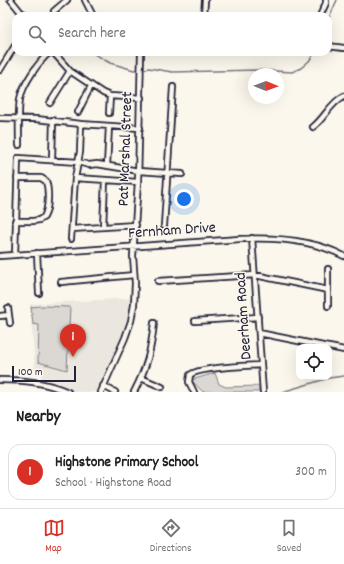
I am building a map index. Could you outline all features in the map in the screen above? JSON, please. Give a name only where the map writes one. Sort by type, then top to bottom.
[{"type":"street","points":[[11,0],[21,12]]},
{"type":"street","points":[[54,11],[67,0]]},
{"type":"street","points":[[85,0],[90,12]]},
{"type":"street","points":[[204,12],[205,0]]},
{"type":"street","points":[[322,12],[326,0]]},
{"type":"street","points":[[332,46],[344,48]]},
{"type":"street","points":[[0,70],[12,50]]},
{"type":"street","points":[[18,145],[20,98],[40,63],[48,56]]},
{"type":"street","points":[[56,56],[70,71],[110,96],[141,98]]},
{"type":"street","name":"Pat Marshal Street","points":[[100,392],[125,338],[131,321],[135,296],[133,246],[136,225],[138,182],[141,56]]},
{"type":"street","points":[[50,103],[70,71]]},
{"type":"street","points":[[78,112],[92,86]]},
{"type":"street","points":[[164,226],[173,87]]},
{"type":"street","points":[[109,113],[110,96]]},
{"type":"street","points":[[313,127],[321,121],[332,104],[344,96]]},
{"type":"street","points":[[0,118],[53,120],[81,124],[140,128]]},
{"type":"street","points":[[52,160],[53,120]]},
{"type":"street","points":[[71,239],[75,178],[80,152],[81,124]]},
{"type":"street","points":[[107,166],[109,126]]},
{"type":"street","points":[[15,255],[18,158],[78,162],[86,165],[97,164],[138,171],[182,174]]},
{"type":"street","points":[[15,221],[33,221],[42,218],[46,215],[47,202],[47,183],[44,180],[38,178],[17,178]]},
{"type":"street","points":[[75,178],[138,182]]},
{"type":"street","points":[[103,227],[105,180]]},
{"type":"street","points":[[72,230],[136,225]]},
{"type":"street","name":"Fernham Drive","points":[[0,256],[252,238],[272,238],[298,241],[318,246],[344,256]]},
{"type":"street","name":"Deerham Road","points":[[252,238],[263,392]]},
{"type":"street","points":[[37,253],[39,293]]},
{"type":"street","points":[[328,269],[328,306]]},
{"type":"street","points":[[61,282],[134,275]]},
{"type":"street","points":[[158,281],[255,275],[328,290]]},
{"type":"street","points":[[8,308],[10,323]]},
{"type":"street","points":[[1,314],[8,315]]},
{"type":"street","points":[[196,321],[258,317]]},
{"type":"street","points":[[134,392],[149,357],[154,323]]},
{"type":"street","points":[[259,333],[313,344]]},
{"type":"street","points":[[332,348],[344,350]]},
{"type":"street","points":[[194,392],[189,384],[189,380],[190,375],[194,372],[219,368],[261,365]]},
{"type":"street","points":[[141,378],[162,387]]},
{"type":"street","points":[[0,380],[35,382],[56,387],[68,392]]},
{"type":"street","points":[[103,386],[115,392]]},
{"type":"shaded area","points":[[131,298],[129,313],[123,334],[96,392],[76,392],[41,378],[41,371],[35,370],[30,304]]},
{"type":"shaded area","points":[[31,307],[70,307],[67,370],[38,362],[39,325],[33,324]]},
{"type":"shaded area","points":[[215,373],[219,384],[226,387],[259,386],[259,392],[203,392],[191,380]]},
{"type":"waterway","points":[[332,12],[337,0]]},
{"type":"waterway","points":[[22,9],[28,12]]},
{"type":"waterway","points":[[98,56],[110,63],[138,70]]},
{"type":"waterway","points":[[145,69],[149,68],[172,72],[258,70],[292,72],[301,68],[312,56]]},
{"type":"waterway","points":[[282,392],[329,378],[344,376]]},
{"type":"place","name":"Highstone Primary School","points":[[73,357]]}]
